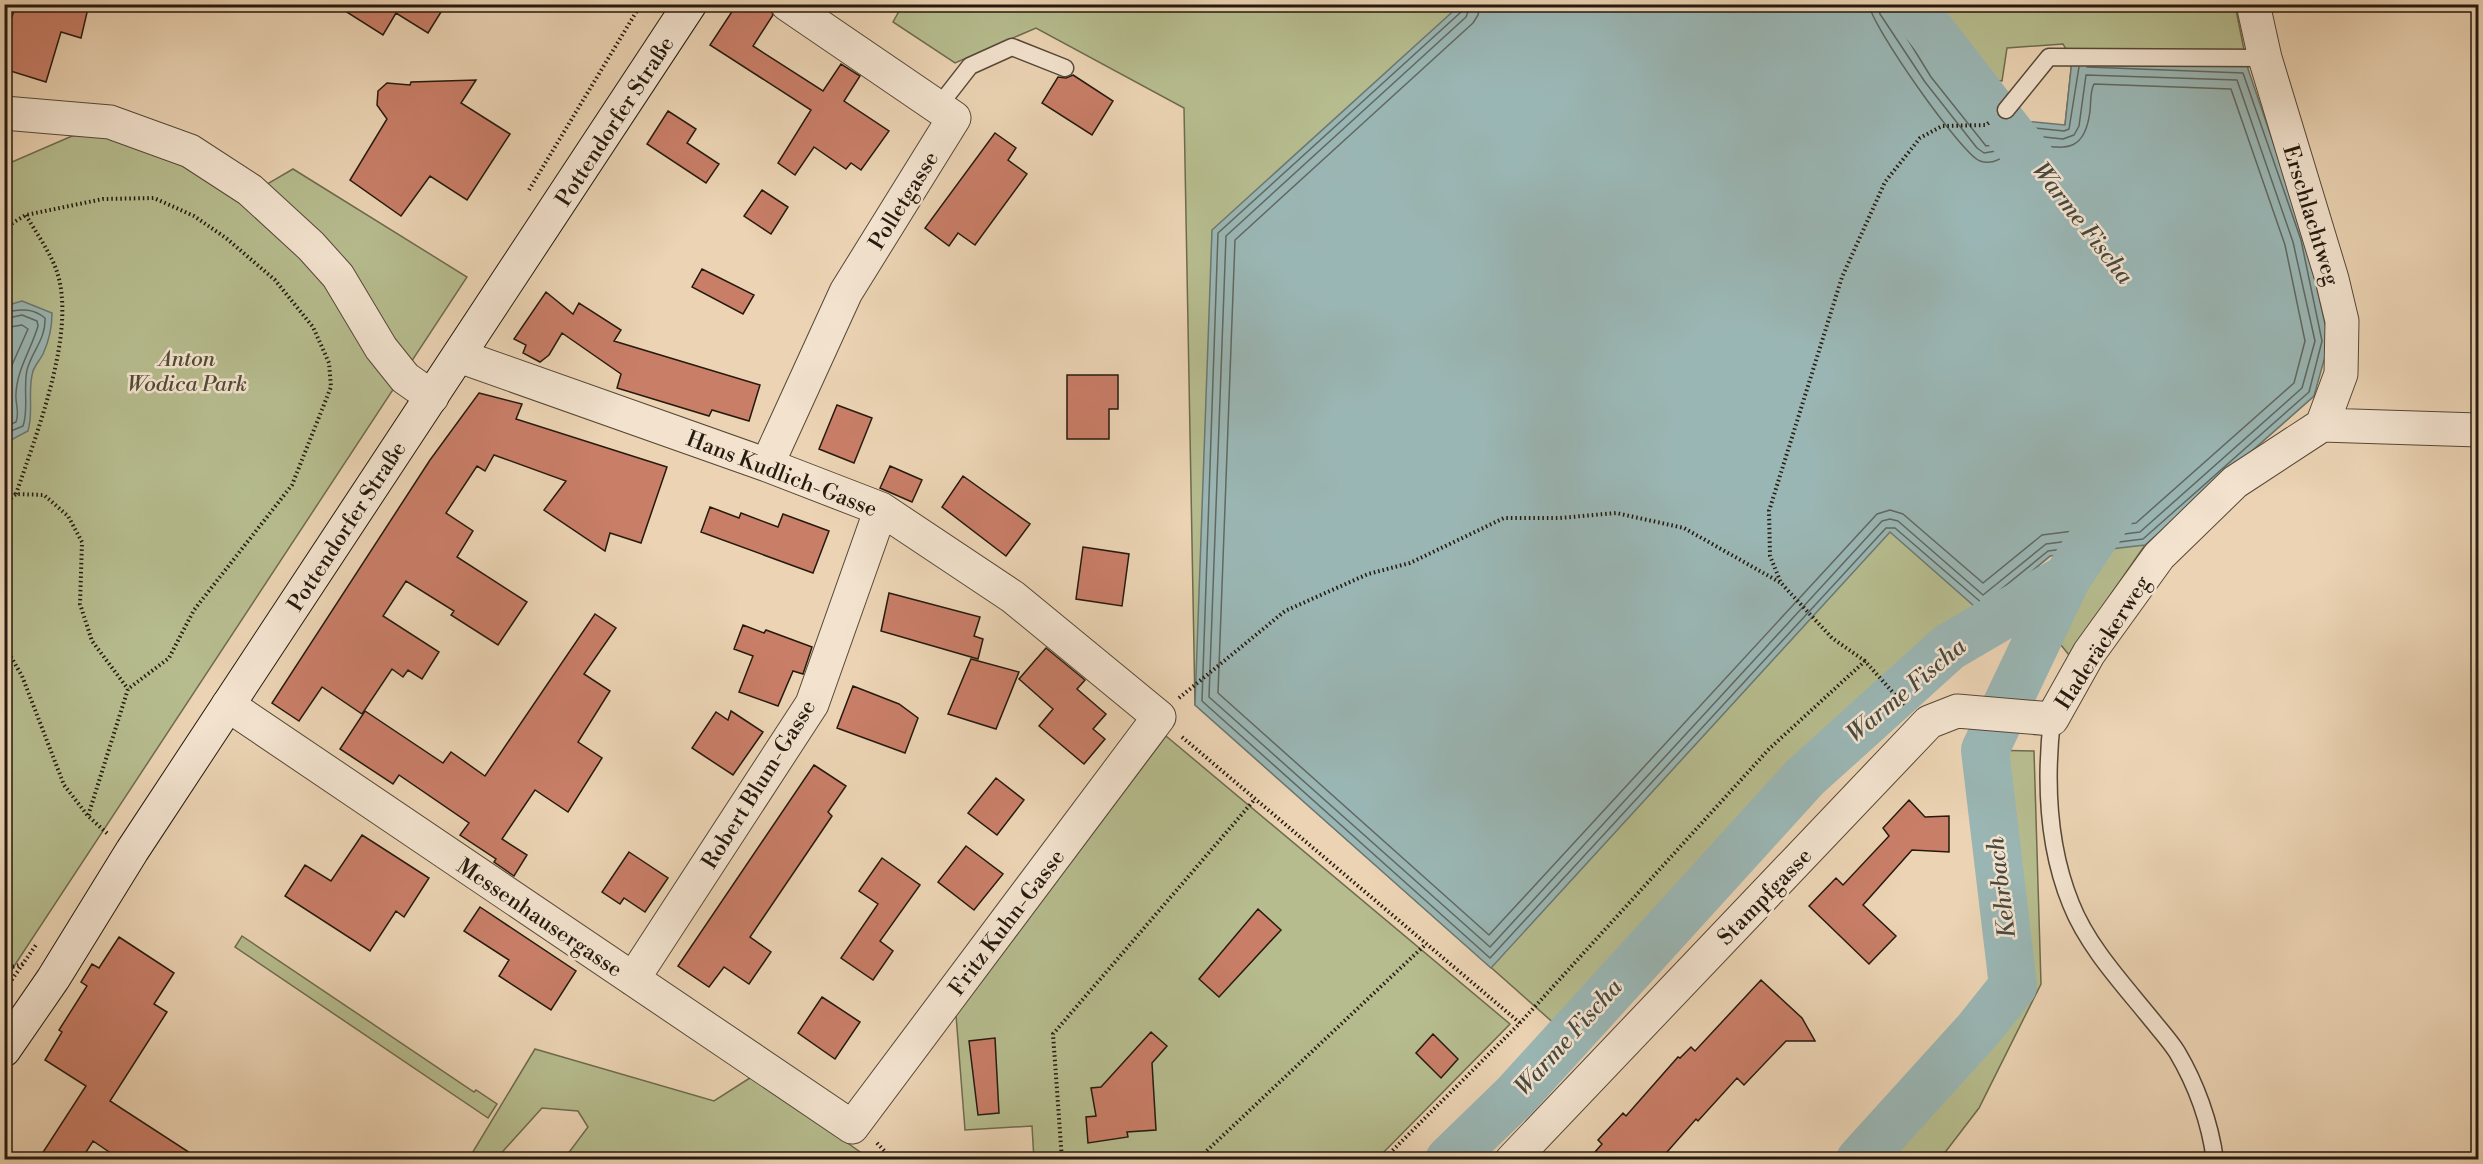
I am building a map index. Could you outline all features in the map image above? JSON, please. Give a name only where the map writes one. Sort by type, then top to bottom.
[{"type":"street","name":"Pottendorfer Straße","points":[[4,1050],[228,705],[690,4]]},
{"type":"street","name":"Polletgasse","points":[[767,465],[846,292],[954,118],[787,4]]},
{"type":"street","name":"Erschlachtweg","points":[[2253,4],[2265,58],[2332,279],[2342,321],[2341,374],[2322,425]]},
{"type":"street","points":[[4,113],[110,122],[190,151],[250,190],[311,246],[338,276],[381,348],[405,378],[432,397]]},
{"type":"street","name":"Hans Kudlich-Gasse","points":[[459,356],[767,465],[881,509],[1013,597],[1159,717]]},
{"type":"street","points":[[2322,425],[2478,430]]},
{"type":"street","name":"Haderäckerweg","points":[[2038,718],[2089,653],[2159,556],[2235,482],[2322,425]]},
{"type":"street","name":"Robert Blum-Gasse","points":[[633,979],[812,704],[881,509]]},
{"type":"street","name":"Messenhausergasse","points":[[228,705],[852,1127]]},
{"type":"street","name":"Stampfgasse","points":[[1512,1160],[1929,722],[1957,711],[2038,718]]},
{"type":"street","name":"Fritz Kuhn-Gasse","points":[[852,1127],[1159,717]]},
{"type":"lane","points":[[938,107],[969,66],[1012,47],[1065,68]]},
{"type":"lane","points":[[2006,110],[2049,57],[2265,58]]},
{"type":"lane","name":"Haderäckerweg","points":[[2038,718],[2047,761],[2051,835],[2071,904],[2101,955],[2176,1051],[2199,1098],[2213,1142],[2215,1160]]},
{"type":"path","points":[[1780,583],[1770,556],[1769,510],[1842,277],[1885,182],[1920,138],[1942,126],[1986,125]]},
{"type":"path","points":[[4,228],[26,216],[103,199],[154,198],[194,216],[226,238],[275,280],[313,327],[329,363],[331,387],[292,485],[194,610],[169,658],[128,689],[87,816],[64,785],[21,676],[4,645]]},
{"type":"path","points":[[4,504],[16,494],[40,423],[64,319],[57,272],[26,216]]},
{"type":"path","points":[[16,494],[44,495],[68,516],[82,542],[81,604],[92,641],[128,689]]},
{"type":"path","points":[[1520,1023],[1159,717],[1202,677],[1285,611],[1368,574],[1410,563],[1504,518],[1560,518],[1616,513],[1684,528],[1780,583],[1832,638],[1865,661],[1906,708]]},
{"type":"path","points":[[1383,1160],[1520,1023],[1769,749],[1865,661]]},
{"type":"path","points":[[1062,1160],[1053,1034],[1255,799]]},
{"type":"path","points":[[1197,1160],[1426,944]]},
{"type":"path","points":[[4,969],[23,963],[4,991]]},
{"type":"green space","points":[[903,4],[2235,5],[2314,396],[2145,545],[2069,655],[2057,640],[2076,578],[2174,435],[2065,125],[2072,60],[2063,44],[2007,48],[2002,81],[1936,74],[2113,300],[2050,556],[1890,692],[1804,758],[1557,1026],[1195,705],[1184,108],[1036,28],[955,63],[893,22]]},
{"type":"green space","name":"Anton Wodica Park","points":[[111,131],[186,158],[245,197],[293,169],[467,277],[5,980],[5,165],[72,136]]},
{"type":"green space","points":[[1166,736],[1510,1024],[1377,1159],[1034,1160],[1032,1126],[965,1130],[956,1015]]},
{"type":"green space","points":[[1985,750],[2034,751],[2041,984],[1979,1108],[1940,1159],[1860,1159],[1977,1031],[2013,986]]},
{"type":"green space","points":[[242,936],[474,1092],[476,1090],[497,1104],[488,1118],[235,947]]},
{"type":"green space","points":[[535,1049],[714,1101],[753,1076],[870,1159],[564,1159],[588,1127],[578,1111],[542,1108],[496,1159],[468,1160]]},
{"type":"water","points":[[1460,5],[1890,5],[1936,74],[1988,140],[2013,120],[2065,125],[2072,60],[2247,66],[2306,239],[2329,342],[2314,396],[2145,545],[2050,556],[1982,613],[1890,532],[1491,968],[1195,705],[1212,230]]},
{"type":"water","points":[[22,301],[52,313],[50,334],[31,378],[28,431],[11,440],[5,440],[5,306]]},
{"type":"building","points":[[17,4],[89,4],[81,38],[61,32],[46,82],[4,69],[4,36]]},
{"type":"building","points":[[334,4],[446,4],[428,33],[396,13],[383,35]]},
{"type":"building","points":[[737,4],[769,4],[773,15],[753,46],[823,91],[841,64],[860,76],[844,101],[889,131],[861,170],[851,163],[846,169],[814,147],[795,175],[778,163],[811,110],[710,45]]},
{"type":"building","points":[[1073,75],[1113,101],[1092,135],[1042,103],[1058,77],[1066,78]]},
{"type":"building","points":[[476,80],[461,103],[510,134],[467,200],[430,176],[401,216],[350,180],[387,119],[377,105],[378,91],[387,83],[410,85],[411,82]]},
{"type":"building","points":[[668,111],[696,129],[687,143],[719,164],[706,183],[647,144]]},
{"type":"building","points":[[995,133],[1016,148],[1008,160],[1027,174],[975,245],[958,233],[949,246],[925,228]]},
{"type":"building","points":[[762,190],[788,207],[771,234],[744,216]]},
{"type":"building","points":[[702,269],[754,295],[743,314],[692,287]]},
{"type":"building","points":[[546,292],[573,314],[579,303],[621,330],[614,341],[760,385],[749,421],[712,410],[709,416],[617,388],[621,374],[562,333],[549,355],[540,362],[523,353],[526,345],[514,339]]},
{"type":"building","points":[[1067,375],[1118,375],[1118,409],[1109,409],[1109,439],[1067,439]]},
{"type":"building","points":[[479,393],[522,404],[516,419],[667,467],[641,543],[610,533],[605,551],[544,510],[566,481],[494,455],[485,471],[477,466],[446,513],[473,531],[457,557],[527,602],[498,645],[451,615],[454,611],[406,581],[383,616],[439,652],[422,679],[408,670],[403,677],[392,669],[362,714],[322,687],[299,721],[272,703],[430,460]]},
{"type":"building","points":[[837,405],[872,418],[854,463],[819,449]]},
{"type":"building","points":[[890,466],[922,480],[912,502],[880,488]]},
{"type":"building","points":[[963,476],[1030,524],[1006,556],[942,507]]},
{"type":"building","points":[[710,507],[739,518],[741,513],[778,527],[783,514],[829,531],[813,573],[701,532]]},
{"type":"building","points":[[1083,547],[1129,554],[1122,606],[1076,599]]},
{"type":"building","points":[[889,593],[980,617],[974,636],[983,639],[978,659],[881,631]]},
{"type":"building","points":[[595,614],[616,628],[584,674],[610,691],[578,742],[602,758],[568,812],[535,790],[502,839],[527,855],[514,876],[494,862],[496,859],[460,835],[469,823],[399,775],[393,784],[340,749],[365,711],[443,763],[451,752],[485,776]]},
{"type":"building","points":[[743,625],[764,633],[766,630],[812,647],[803,674],[793,671],[778,706],[739,692],[753,656],[734,649]]},
{"type":"building","points":[[1046,648],[1085,680],[1077,689],[1106,714],[1093,729],[1105,739],[1084,764],[1039,726],[1053,709],[1019,679]]},
{"type":"building","points":[[971,659],[1019,672],[996,729],[948,714]]},
{"type":"building","points":[[853,686],[899,704],[918,718],[905,753],[837,728]]},
{"type":"building","points":[[731,711],[763,732],[733,775],[692,748],[716,712],[728,720]]},
{"type":"building","points":[[814,765],[846,786],[828,812],[832,816],[750,937],[771,952],[749,984],[724,967],[709,987],[678,966]]},
{"type":"building","points":[[996,778],[1024,800],[997,835],[968,813]]},
{"type":"building","points":[[1909,800],[1925,817],[1949,816],[1949,852],[1912,850],[1863,905],[1896,936],[1869,964],[1809,906],[1836,878],[1843,885],[1889,836],[1883,828]]},
{"type":"building","points":[[362,835],[429,878],[404,917],[396,911],[370,951],[285,896],[305,865],[331,881]]},
{"type":"building","points":[[966,846],[1003,874],[974,910],[938,882]]},
{"type":"building","points":[[629,852],[668,878],[645,912],[624,898],[620,904],[602,892]]},
{"type":"building","points":[[882,858],[920,885],[880,941],[893,951],[873,980],[841,958],[878,904],[859,891]]},
{"type":"building","points":[[480,907],[576,971],[551,1010],[499,976],[509,960],[464,931]]},
{"type":"building","points":[[1258,909],[1281,930],[1219,997],[1199,979]]},
{"type":"building","points":[[119,937],[174,973],[154,1004],[167,1012],[110,1101],[201,1160],[121,1160],[93,1141],[81,1160],[38,1160],[86,1086],[45,1060],[62,1032],[59,1030],[87,986],[81,982],[92,964],[99,968]]},
{"type":"building","points":[[1761,980],[1802,1018],[1815,1041],[1786,1041],[1744,1085],[1737,1078],[1698,1121],[1696,1119],[1660,1160],[1588,1160],[1602,1144],[1598,1140],[1623,1113],[1626,1116],[1678,1057],[1680,1058],[1691,1047],[1695,1051]]},
{"type":"building","points":[[822,997],[860,1022],[835,1059],[798,1033]]},
{"type":"building","points":[[1151,1032],[1167,1046],[1152,1063],[1156,1130],[1127,1132],[1128,1137],[1088,1143],[1086,1117],[1096,1116],[1091,1088],[1101,1087]]},
{"type":"building","points":[[1433,1034],[1458,1059],[1441,1078],[1416,1053]]},
{"type":"building","points":[[995,1038],[999,1113],[978,1115],[969,1041]]},
{"type":"waterway","name":"Warme Fischa","points":[[1910,4],[2045,178]]},
{"type":"waterway","name":"Warme Fischa","points":[[1449,1160],[1516,1095],[1805,777],[1949,647],[2067,578],[2121,496]]},
{"type":"waterway","name":"Kehrbach","points":[[1860,1160],[1977,1031],[2013,986],[1985,750],[2067,578]]}]
